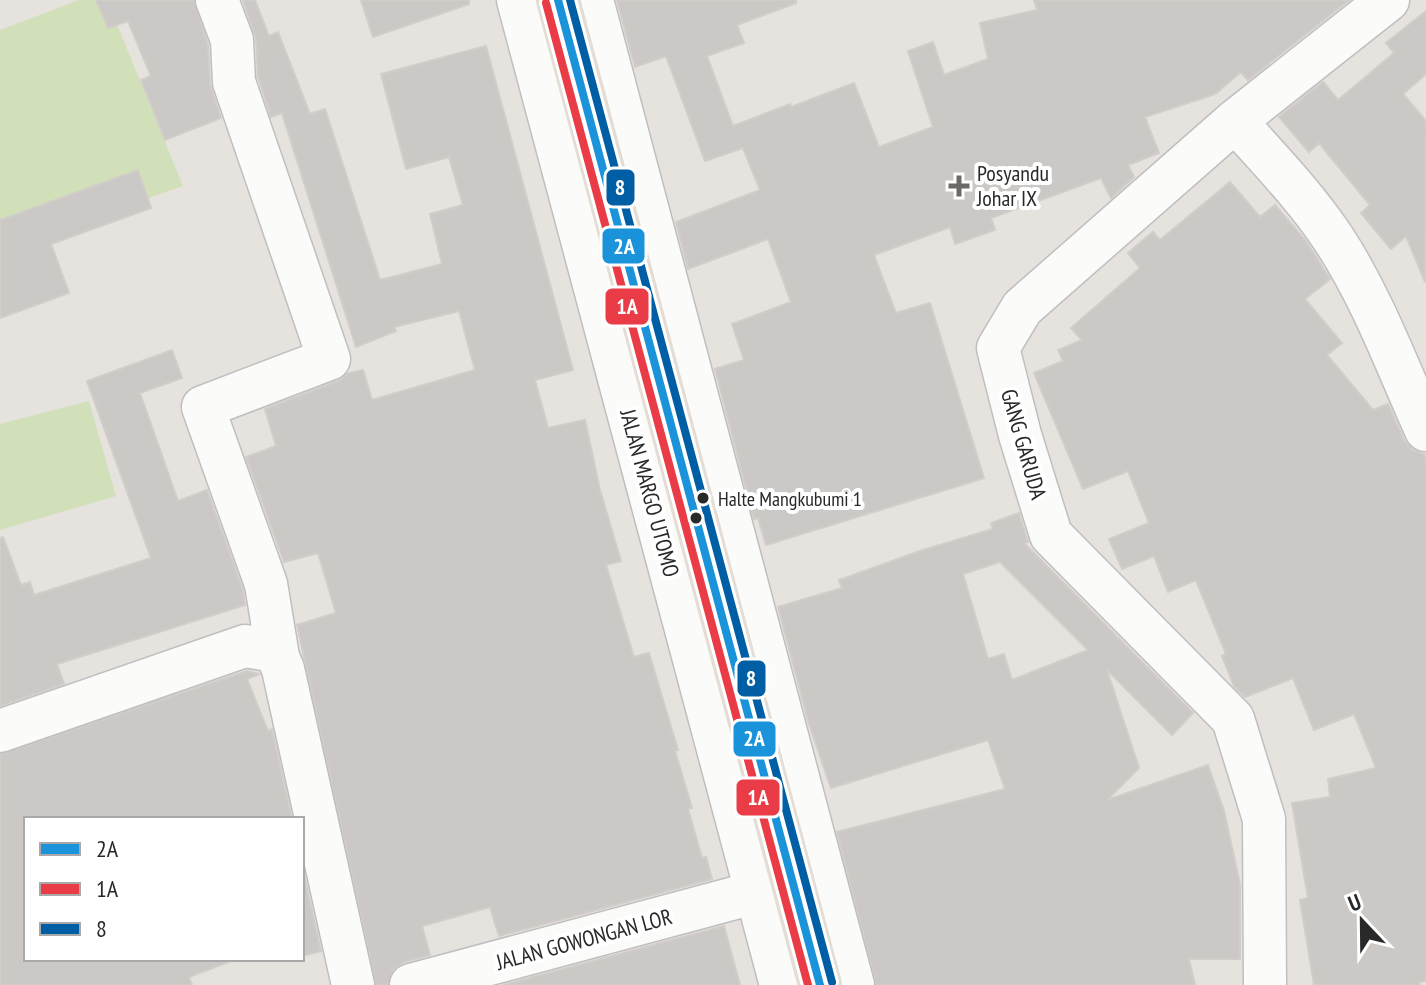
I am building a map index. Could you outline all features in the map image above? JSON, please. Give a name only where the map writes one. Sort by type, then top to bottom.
[{"type":"main road","name":"JALAN MARGO UTOMO","points":[[551,9],[578,152],[775,888],[820,985]]},
{"type":"street","points":[[217,0],[232,40],[234,82],[329,359],[203,407],[266,584],[278,657],[353,985]]},
{"type":"street","name":"GANG GARUDA","points":[[1265,985],[1264,819],[1233,719],[1051,535],[1020,435],[998,348],[1022,308],[1235,121],[1388,0]]},
{"type":"street","points":[[551,9],[853,985]]},
{"type":"street","points":[[1235,121],[1310,206],[1334,239],[1359,281],[1426,430]]},
{"type":"street","points":[[0,731],[245,646],[269,650],[278,657]]},
{"type":"street","name":"JALAN GOWONGAN LOR","points":[[411,985],[775,888]]},
{"type":"street","name":"JALAN MARGO UTOMO","points":[[775,888],[781,985]]},
{"type":"green space","points":[[79,0],[107,0],[183,186],[0,250],[0,30]]},
{"type":"green space","points":[[89,401],[116,496],[0,530],[0,424]]},
{"type":"building","points":[[96,0],[194,0],[208,45],[210,84],[221,118],[165,140],[141,80],[151,76],[128,21],[108,28]]},
{"type":"building","points":[[243,0],[255,0],[269,36],[278,32],[310,114],[325,109],[380,280],[442,264],[430,214],[463,205],[449,157],[406,169],[381,74],[486,46],[573,370],[535,380],[548,428],[585,420],[600,490],[621,561],[606,565],[634,657],[649,653],[678,750],[675,751],[692,808],[688,809],[702,858],[706,857],[712,879],[499,936],[490,907],[422,926],[430,955],[404,962],[394,969],[388,985],[376,985],[297,625],[336,613],[318,553],[284,562],[246,457],[276,446],[265,409],[338,381],[347,374],[363,370],[372,400],[475,370],[459,311],[394,327],[396,331],[356,347],[282,113],[271,117],[258,77],[256,38]]},
{"type":"building","points":[[361,0],[469,0],[469,4],[373,37]]},
{"type":"building","points":[[617,0],[796,0],[796,3],[737,25],[744,43],[707,56],[733,126],[854,83],[879,147],[933,127],[908,51],[933,42],[944,75],[988,59],[980,23],[1037,10],[1034,0],[1349,0],[1248,80],[1241,72],[1215,94],[1145,117],[1159,153],[1128,165],[1134,177],[1111,198],[1101,178],[991,218],[995,230],[955,244],[950,227],[874,255],[896,313],[930,303],[984,478],[766,545],[758,518],[754,519],[715,369],[744,360],[732,324],[791,302],[768,239],[688,269],[676,222],[760,190],[743,148],[705,161],[666,56],[635,67]]},
{"type":"building","points":[[1426,11],[1426,74],[1403,94],[1426,121],[1425,282],[1406,236],[1391,249],[1361,213],[1370,205],[1319,143],[1309,152],[1279,117],[1323,82],[1338,100],[1394,53],[1386,43]]},
{"type":"building","points":[[138,170],[151,208],[51,244],[69,293],[0,318],[0,220]]},
{"type":"building","points":[[1230,182],[1260,217],[1275,205],[1306,241],[1330,279],[1305,299],[1342,343],[1327,355],[1373,410],[1388,404],[1404,440],[1413,450],[1424,454],[1426,459],[1426,981],[1419,982],[1420,985],[1314,985],[1300,900],[1308,898],[1292,803],[1330,797],[1328,779],[1376,768],[1354,714],[1314,730],[1293,678],[1245,697],[1234,686],[1222,656],[1226,654],[1196,580],[1168,592],[1154,556],[1122,569],[1109,539],[1149,523],[1128,471],[1083,489],[1034,373],[1063,361],[1058,350],[1082,340],[1071,328],[1140,268],[1128,253],[1153,232],[1160,240]]},
{"type":"building","points":[[172,350],[182,378],[140,393],[178,501],[207,490],[243,590],[245,605],[57,664],[64,684],[0,706],[0,538],[3,537],[21,585],[30,582],[34,595],[151,558],[87,381]]},
{"type":"building","points":[[1019,513],[1028,542],[1024,543],[1193,713],[1172,735],[1107,670],[1139,768],[1107,800],[1208,765],[1224,811],[1240,884],[1240,959],[1189,959],[1195,985],[876,985],[837,832],[1005,789],[988,740],[831,788],[809,724],[778,607],[842,588],[839,580],[993,529],[991,523]],"holes":[[[1000,562],[1088,650],[1012,680],[1004,654],[988,659],[963,574]]]},
{"type":"building","points":[[247,671],[259,674],[247,679],[268,731],[272,729],[292,817],[24,817],[24,961],[231,961],[189,977],[192,985],[0,985],[0,754]]},
{"type":"building","points":[[304,875],[321,951],[304,955]]},
{"type":"building","points":[[724,926],[740,985],[503,985]]},
{"type":"transit line","name":"2A","points":[[558,0],[820,985]]},
{"type":"transit line","name":"8","points":[[570,0],[832,982]]},
{"type":"transit line","name":"1A","points":[[546,3],[808,985]]},
{"type":"place","name":"Posyandu Johar IX","points":[[959,186]]},
{"type":"place","name":"Halte Mangkubumi 1","points":[[703,498]]}]
